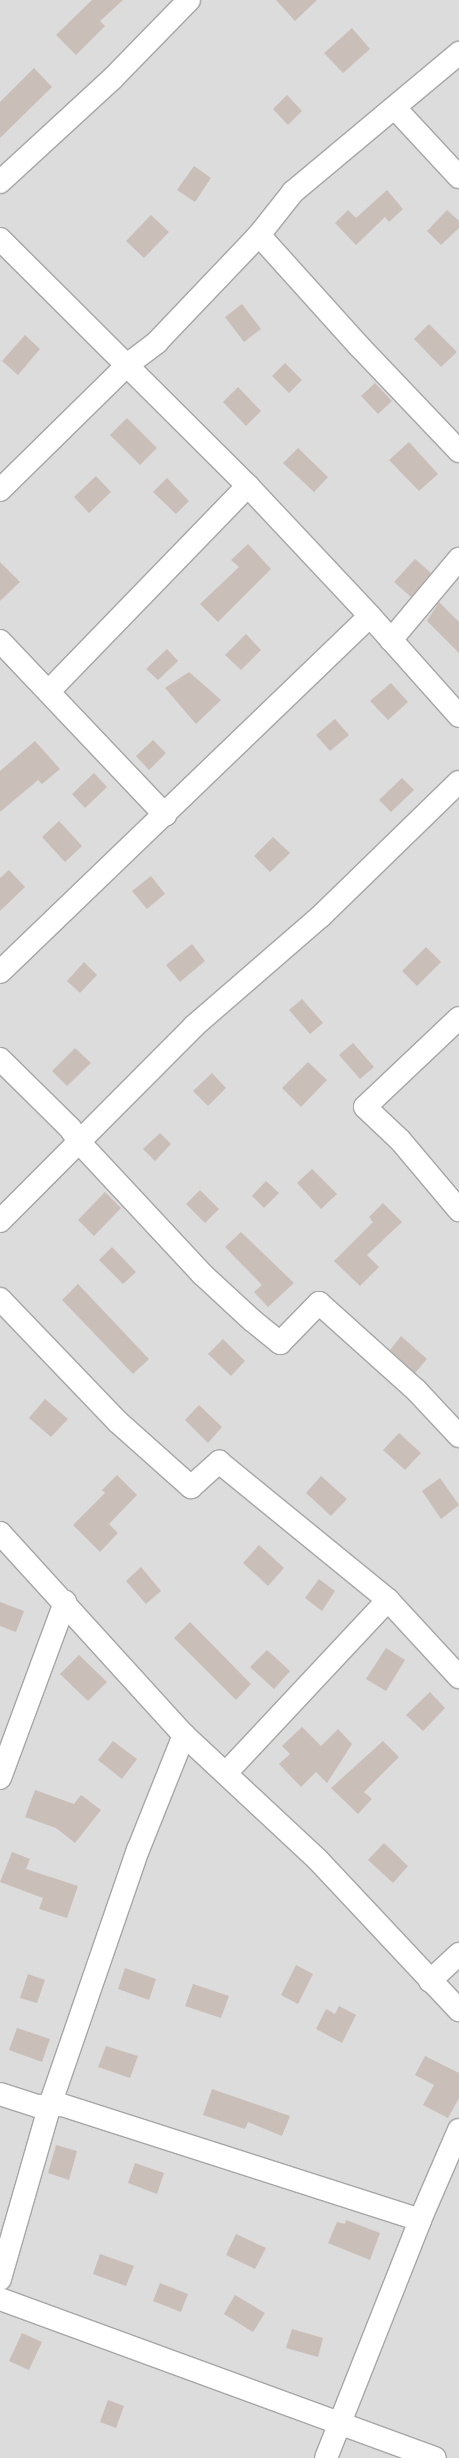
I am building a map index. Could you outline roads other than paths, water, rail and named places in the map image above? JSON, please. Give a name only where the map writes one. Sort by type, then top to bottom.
[{"type":"street","points":[[0,182],[112,79],[189,0]]},
{"type":"street","points":[[0,490],[128,365],[157,342],[259,235],[293,192],[459,53]]},
{"type":"street","points":[[395,108],[459,177]]},
{"type":"street","points":[[259,235],[359,346],[459,451]]},
{"type":"street","points":[[0,239],[248,486],[370,616],[459,716]]},
{"type":"street","points":[[49,691],[248,486]]},
{"type":"street","points":[[391,640],[459,559]]},
{"type":"street","points":[[0,972],[165,815],[370,616]]},
{"type":"street","points":[[0,641],[165,815]]},
{"type":"street","points":[[0,1221],[194,1026],[321,916],[459,782]]},
{"type":"street","points":[[459,1018],[365,1107],[400,1140],[459,1210]]},
{"type":"street","points":[[0,1059],[70,1128],[80,1142],[202,1274],[280,1343],[319,1304],[416,1390],[459,1436]]},
{"type":"street","points":[[0,1299],[118,1422],[191,1487],[219,1462],[388,1600],[459,1677]]},
{"type":"street","points":[[0,1533],[65,1602],[184,1735],[318,1860],[430,1981],[459,2010]]},
{"type":"street","points":[[226,1773],[388,1600]]},
{"type":"street","points":[[0,1778],[65,1602]]},
{"type":"street","points":[[0,2279],[50,2105],[138,1850],[184,1735]]},
{"type":"street","points":[[430,1981],[459,1954]]},
{"type":"street","points":[[0,2094],[37,2106],[62,2105],[420,2220]]},
{"type":"street","points":[[326,2458],[420,2220],[459,2130]]},
{"type":"street","points":[[0,2300],[435,2458]]}]
